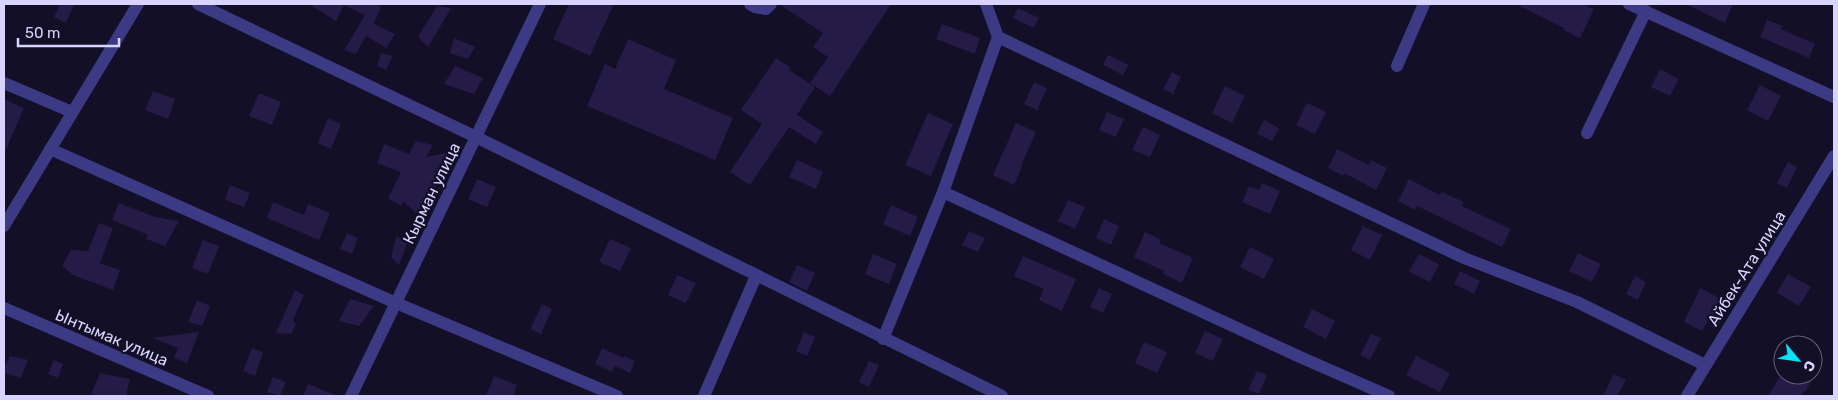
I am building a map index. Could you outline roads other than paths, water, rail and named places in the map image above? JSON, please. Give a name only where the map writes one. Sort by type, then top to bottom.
[{"type":"street","points":[[5,219],[138,4]]},
{"type":"street","points":[[198,4],[476,137],[1002,396]]},
{"type":"street","name":"Кырман улица","points":[[351,396],[540,4]]},
{"type":"street","points":[[750,4],[766,8],[771,4]]},
{"type":"street","points":[[883,339],[943,192],[998,37],[986,4]]},
{"type":"street","points":[[1396,66],[1424,4]]},
{"type":"street","points":[[1629,4],[1834,97]]},
{"type":"street","points":[[1587,133],[1646,11]]},
{"type":"street","points":[[998,37],[1464,258],[1577,302],[1705,365]]},
{"type":"street","points":[[4,83],[72,112]]},
{"type":"street","points":[[50,149],[396,303],[617,396]]},
{"type":"street","name":"Айбек-Ата улица","points":[[1687,396],[1834,156]]},
{"type":"street","points":[[943,192],[1300,357],[1389,396]]},
{"type":"street","points":[[704,396],[756,276]]},
{"type":"street","name":"Ынтымак улица","points":[[4,308],[208,396]]}]
